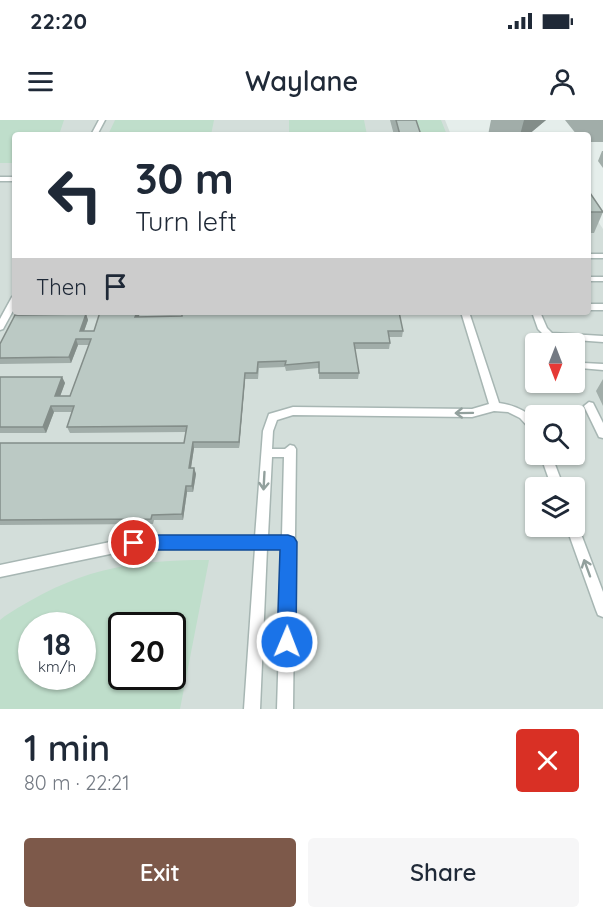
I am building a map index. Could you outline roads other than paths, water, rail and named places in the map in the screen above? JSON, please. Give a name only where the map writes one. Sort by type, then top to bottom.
[{"type":"lane","points":[[0,327],[12,304]]},
{"type":"lane","points":[[466,315],[495,406]]},
{"type":"lane","points":[[537,315],[543,329],[550,336],[603,339]]},
{"type":"lane","points":[[585,366],[603,367]]},
{"type":"lane","points":[[252,709],[269,424],[281,413],[472,413],[495,406],[525,416]]},
{"type":"lane","points":[[589,406],[603,434]]},
{"type":"lane","points":[[266,453],[290,451],[285,709]]},
{"type":"lane","points":[[576,537],[603,610]]},
{"type":"lane","points":[[0,572],[134,543],[288,542]]}]
